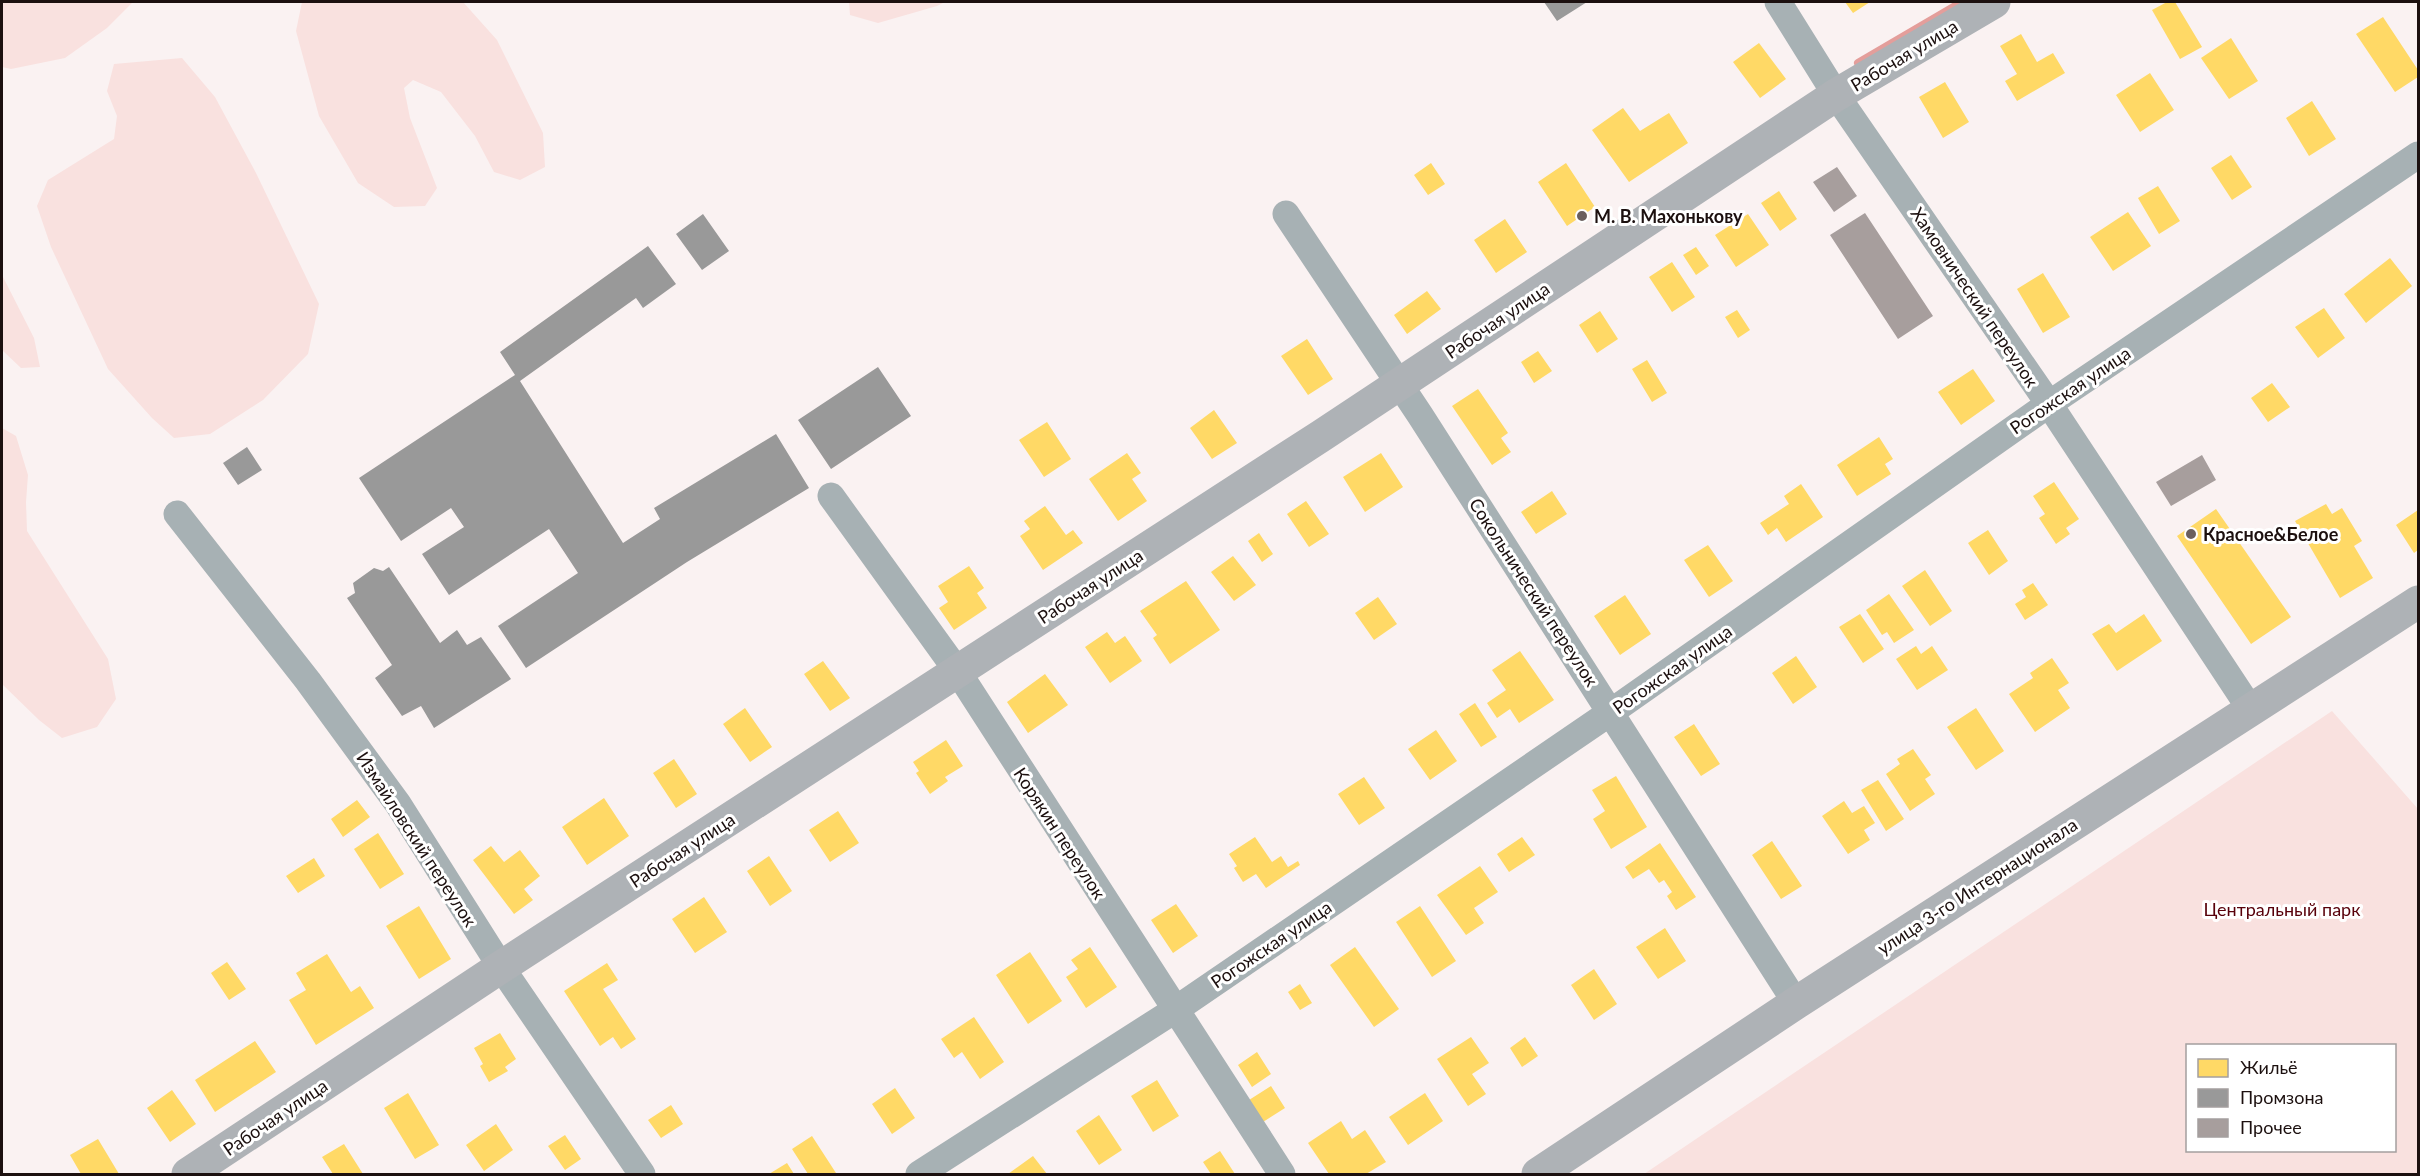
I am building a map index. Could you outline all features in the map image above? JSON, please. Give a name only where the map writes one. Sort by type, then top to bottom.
[{"type":"main road","name":"Рабочая улица","points":[[188,1174],[1400,384],[1836,95],[1994,2]]},
{"type":"main road","name":"улица 3-го Интернационала","points":[[1538,1174],[1796,1003],[2418,602]]},
{"type":"street","name":"Хамовнический переулок","points":[[1778,2],[1836,95],[2049,404],[2251,710]]},
{"type":"street","name":"Рогожская улица","points":[[920,1174],[1175,1010],[1611,712],[2049,404],[2418,156]]},
{"type":"street","name":"Сокольнический переулок","points":[[1286,214],[1400,384],[1796,1003]]},
{"type":"street","name":"Корякин переулок","points":[[831,496],[958,672],[1282,1174]]},
{"type":"street","name":"Измайловский переулок","points":[[177,514],[308,681],[398,804],[501,968],[642,1174]]},
{"type":"green space","points":[[2,2],[133,2],[107,28],[65,58],[11,69],[2,67]]},
{"type":"green space","points":[[302,2],[463,2],[497,40],[543,133],[545,167],[520,180],[494,172],[475,136],[441,92],[413,80],[404,88],[410,118],[437,188],[425,206],[394,207],[358,183],[319,116],[296,31]]},
{"type":"green space","points":[[849,2],[945,2],[878,23],[850,15]]},
{"type":"green space","points":[[182,58],[215,97],[256,173],[319,304],[308,354],[263,400],[210,434],[174,438],[152,418],[108,369],[51,247],[37,206],[48,180],[114,139],[117,116],[107,91],[114,64]]},
{"type":"green space","points":[[2,275],[34,338],[40,367],[21,368],[2,350]]},
{"type":"green space","points":[[2,428],[16,436],[28,475],[27,531],[108,659],[116,699],[97,727],[62,738],[39,720],[2,684]]},
{"type":"green space","name":"Центральный парк","points":[[2332,711],[2418,809],[2418,1174],[1644,1174]]},
{"type":"building: Жильё","points":[[1845,2],[1870,2],[1853,13]]},
{"type":"building: Жильё","points":[[2167,2],[2175,2],[2202,47],[2180,59],[2152,10]]},
{"type":"building: Жильё","points":[[2383,17],[2418,70],[2418,77],[2395,92],[2356,34]]},
{"type":"building: Жильё","points":[[2021,34],[2037,62],[2053,53],[2065,73],[2017,101],[2005,81],[2017,74],[2000,46]]},
{"type":"building: Жильё","points":[[2231,38],[2258,81],[2229,99],[2201,58]]},
{"type":"building: Жильё","points":[[1759,43],[1786,79],[1760,98],[1733,62]]},
{"type":"building: Жильё","points":[[2150,73],[2174,110],[2140,132],[2116,95]]},
{"type":"building: Жильё","points":[[1945,82],[1969,122],[1943,138],[1919,97]]},
{"type":"building: Жильё","points":[[2312,101],[2336,139],[2309,156],[2286,118]]},
{"type":"building: Жильё","points":[[1623,108],[1640,131],[1669,113],[1688,143],[1629,182],[1592,130]]},
{"type":"building: Жильё","points":[[2231,155],[2252,187],[2232,200],[2211,168]]},
{"type":"building: Жильё","points":[[1431,163],[1445,184],[1428,195],[1414,175]]},
{"type":"building: Жильё","points":[[1566,163],[1595,207],[1567,226],[1538,182]]},
{"type":"building: Жильё","points":[[2158,186],[2180,221],[2159,234],[2138,198]]},
{"type":"building: Жильё","points":[[1779,191],[1797,219],[1780,231],[1761,203]]},
{"type":"building: Жильё","points":[[2128,212],[2151,246],[2113,271],[2090,237]]},
{"type":"building: Жильё","points":[[1748,214],[1769,245],[1736,267],[1715,235]]},
{"type":"building: Жильё","points":[[1505,219],[1527,252],[1496,273],[1474,240]]},
{"type":"building: Жильё","points":[[1696,247],[1709,266],[1696,275],[1683,255]]},
{"type":"building: Жильё","points":[[2390,258],[2412,286],[2366,323],[2344,294]]},
{"type":"building: Жильё","points":[[1672,262],[1695,297],[1672,312],[1649,277]]},
{"type":"building: Жильё","points":[[2043,273],[2070,317],[2043,333],[2017,289]]},
{"type":"building: Жильё","points":[[1427,291],[1441,309],[1407,334],[1394,315]]},
{"type":"building: Жильё","points":[[2324,308],[2345,338],[2318,358],[2295,327]]},
{"type":"building: Жильё","points":[[1737,310],[1750,330],[1738,338],[1725,317]]},
{"type":"building: Жильё","points":[[1600,311],[1618,339],[1597,353],[1579,325]]},
{"type":"building: Жильё","points":[[1307,339],[1333,379],[1308,395],[1281,356]]},
{"type":"building: Жильё","points":[[1538,351],[1552,371],[1534,383],[1521,362]]},
{"type":"building: Жильё","points":[[1647,360],[1667,393],[1652,402],[1632,369]]},
{"type":"building: Жильё","points":[[1973,369],[1995,401],[1961,425],[1938,392]]},
{"type":"building: Жильё","points":[[2272,383],[2290,407],[2268,422],[2251,398]]},
{"type":"building: Жильё","points":[[1478,389],[1508,433],[1501,438],[1511,452],[1492,465],[1452,406]]},
{"type":"building: Жильё","points":[[1214,410],[1237,443],[1212,459],[1190,428]]},
{"type":"building: Жильё","points":[[1047,422],[1071,459],[1044,477],[1019,440]]},
{"type":"building: Жильё","points":[[1879,437],[1893,459],[1885,464],[1891,474],[1857,496],[1837,465]]},
{"type":"building: Жильё","points":[[1127,453],[1141,473],[1132,479],[1147,501],[1118,521],[1089,479]]},
{"type":"building: Жильё","points":[[1381,453],[1403,487],[1365,512],[1343,477]]},
{"type":"building: Жильё","points":[[2054,482],[2079,519],[2066,528],[2070,534],[2056,544],[2039,518],[2045,514],[2033,496]]},
{"type":"building: Жильё","points":[[1801,484],[1823,517],[1786,542],[1777,528],[1768,535],[1760,523],[1789,504],[1784,496]]},
{"type":"building: Жильё","points":[[1552,491],[1567,514],[1536,534],[1521,512]]},
{"type":"building: Жильё","points":[[1306,501],[1329,534],[1309,547],[1287,514]]},
{"type":"building: Жильё","points":[[2326,504],[2332,514],[2342,508],[2362,541],[2354,546],[2373,578],[2340,598],[2295,521]]},
{"type":"building: Жильё","points":[[1045,506],[1066,535],[1073,530],[1083,543],[1043,570],[1020,536],[1030,529],[1024,521]]},
{"type":"building: Жильё","points":[[2216,509],[2291,617],[2251,644],[2177,536]]},
{"type":"building: Жильё","points":[[2418,510],[2418,550],[2414,553],[2396,525]]},
{"type":"building: Жильё","points":[[1988,530],[2008,561],[1989,575],[1968,543]]},
{"type":"building: Жильё","points":[[1259,533],[1273,554],[1262,562],[1248,541]]},
{"type":"building: Жильё","points":[[1708,545],[1733,581],[1709,597],[1684,560]]},
{"type":"building: Жильё","points":[[1233,556],[1256,585],[1234,601],[1211,572]]},
{"type":"building: Жильё","points":[[969,566],[984,588],[977,593],[987,608],[954,630],[939,608],[948,602],[938,586]]},
{"type":"building: Жильё","points":[[1925,570],[1952,611],[1930,626],[1902,586]]},
{"type":"building: Жильё","points":[[1186,581],[1220,630],[1170,664],[1153,638],[1157,635],[1140,611]]},
{"type":"building: Жильё","points":[[2033,583],[2048,605],[2025,620],[2015,604],[2026,597],[2022,590]]},
{"type":"building: Жильё","points":[[1889,594],[1914,630],[1894,643],[1887,632],[1882,635],[1866,610]]},
{"type":"building: Жильё","points":[[1625,595],[1651,634],[1620,655],[1594,616]]},
{"type":"building: Жильё","points":[[1378,597],[1397,624],[1374,640],[1355,613]]},
{"type":"building: Жильё","points":[[1860,614],[1884,649],[1863,663],[1839,627]]},
{"type":"building: Жильё","points":[[2144,614],[2162,641],[2117,671],[2092,634],[2109,624],[2116,633]]},
{"type":"building: Жильё","points":[[1107,632],[1115,643],[1125,636],[1142,661],[1110,683],[1085,647]]},
{"type":"building: Жильё","points":[[1916,646],[1921,654],[1932,646],[1948,670],[1917,690],[1896,659]]},
{"type":"building: Жильё","points":[[1520,651],[1554,700],[1519,723],[1510,709],[1497,718],[1487,703],[1506,690],[1492,670]]},
{"type":"building: Жильё","points":[[1796,656],[1817,687],[1793,704],[1772,673]]},
{"type":"building: Жильё","points":[[2052,658],[2069,683],[2058,690],[2070,708],[2035,732],[2009,694],[2033,678],[2030,673]]},
{"type":"building: Жильё","points":[[823,661],[850,698],[830,711],[804,674]]},
{"type":"building: Жильё","points":[[1045,674],[1068,705],[1028,733],[1007,702]]},
{"type":"building: Жильё","points":[[1475,703],[1497,737],[1481,747],[1459,714]]},
{"type":"building: Жильё","points":[[745,708],[772,747],[750,762],[723,724]]},
{"type":"building: Жильё","points":[[1976,708],[2004,751],[1976,770],[1947,727]]},
{"type":"building: Жильё","points":[[1694,724],[1720,764],[1701,776],[1674,737]]},
{"type":"building: Жильё","points":[[1436,730],[1457,761],[1430,780],[1408,749]]},
{"type":"building: Жильё","points":[[946,740],[963,766],[945,777],[948,781],[930,794],[916,773],[919,771],[913,762]]},
{"type":"building: Жильё","points":[[1913,749],[1931,775],[1925,779],[1935,794],[1910,811],[1886,774],[1900,764],[1897,759]]},
{"type":"building: Жильё","points":[[674,759],[697,794],[676,808],[653,773]]},
{"type":"building: Жильё","points":[[1616,776],[1647,827],[1611,849],[1593,819],[1605,811],[1592,790]]},
{"type":"building: Жильё","points":[[1364,777],[1385,808],[1359,825],[1338,794]]},
{"type":"building: Жильё","points":[[1878,780],[1904,819],[1886,831],[1861,790]]},
{"type":"building: Жильё","points":[[604,798],[629,836],[587,865],[562,827]]},
{"type":"building: Жильё","points":[[357,800],[370,817],[343,837],[331,819]]},
{"type":"building: Жильё","points":[[1844,801],[1852,813],[1864,806],[1875,823],[1864,830],[1870,840],[1848,854],[1822,816]]},
{"type":"building: Жильё","points":[[838,811],[859,843],[830,862],[809,830]]},
{"type":"building: Жильё","points":[[378,833],[404,874],[380,889],[354,849]]},
{"type":"building: Жильё","points":[[1255,837],[1272,862],[1281,856],[1288,867],[1298,861],[1300,865],[1266,888],[1256,874],[1243,882],[1229,854]]},
{"type":"building: Жильё","points":[[1522,837],[1535,855],[1509,872],[1497,854]]},
{"type":"building: Жильё","points":[[1772,841],[1802,886],[1781,899],[1752,855]]},
{"type":"building: Жильё","points":[[1660,843],[1696,897],[1676,910],[1667,896],[1672,892],[1664,880],[1659,883],[1649,869],[1633,879],[1625,867]]},
{"type":"building: Жильё","points":[[491,846],[504,862],[520,850],[540,876],[524,889],[533,900],[514,914],[473,860]]},
{"type":"building: Жильё","points":[[769,856],[792,891],[770,906],[747,871]]},
{"type":"building: Жильё","points":[[314,858],[325,876],[298,893],[286,876]]},
{"type":"building: Жильё","points":[[1480,866],[1498,892],[1474,908],[1484,923],[1466,935],[1437,895]]},
{"type":"building: Жильё","points":[[704,897],[727,932],[695,953],[672,919]]},
{"type":"building: Жильё","points":[[1176,904],[1198,936],[1173,953],[1151,920]]},
{"type":"building: Жильё","points":[[419,906],[451,959],[419,979],[386,926]]},
{"type":"building: Жильё","points":[[1420,906],[1456,961],[1432,977],[1396,922]]},
{"type":"building: Жильё","points":[[1665,928],[1686,961],[1658,979],[1636,947]]},
{"type":"building: Жильё","points":[[1090,947],[1117,987],[1086,1008],[1066,977],[1078,969],[1071,960]]},
{"type":"building: Жильё","points":[[1355,947],[1399,1009],[1374,1027],[1330,965]]},
{"type":"building: Жильё","points":[[1030,952],[1062,1001],[1028,1024],[996,975]]},
{"type":"building: Жильё","points":[[327,954],[351,992],[360,986],[374,1008],[316,1045],[289,1000],[306,990],[296,973]]},
{"type":"building: Жильё","points":[[227,962],[246,989],[229,1000],[211,973]]},
{"type":"building: Жильё","points":[[607,963],[618,980],[603,989],[636,1039],[621,1049],[613,1037],[600,1046],[564,991]]},
{"type":"building: Жильё","points":[[1594,969],[1617,1004],[1594,1020],[1571,985]]},
{"type":"building: Жильё","points":[[1300,984],[1312,1003],[1300,1010],[1288,992]]},
{"type":"building: Жильё","points":[[974,1017],[1004,1062],[980,1079],[962,1052],[954,1058],[941,1039]]},
{"type":"building: Жильё","points":[[500,1033],[516,1059],[505,1067],[508,1071],[489,1082],[474,1048]]},
{"type":"building: Жильё","points":[[1471,1037],[1489,1063],[1472,1074],[1486,1094],[1468,1106],[1437,1059]]},
{"type":"building: Жильё","points":[[1525,1037],[1538,1056],[1522,1067],[1510,1048]]},
{"type":"building: Жильё","points":[[255,1041],[276,1072],[215,1112],[195,1080]]},
{"type":"building: Жильё","points":[[1257,1052],[1271,1074],[1252,1087],[1238,1065]]},
{"type":"building: Жильё","points":[[1157,1080],[1179,1116],[1153,1132],[1131,1096]]},
{"type":"building: Жильё","points":[[1271,1086],[1285,1108],[1263,1122],[1249,1100]]},
{"type":"building: Жильё","points":[[895,1088],[915,1118],[892,1134],[872,1104]]},
{"type":"building: Жильё","points":[[172,1090],[196,1124],[170,1142],[147,1108]]},
{"type":"building: Жильё","points":[[408,1093],[439,1145],[415,1159],[384,1108]]},
{"type":"building: Жильё","points":[[1425,1093],[1443,1121],[1408,1145],[1389,1117]]},
{"type":"building: Жильё","points":[[671,1105],[683,1124],[661,1138],[648,1120]]},
{"type":"building: Жильё","points":[[1099,1115],[1122,1150],[1099,1165],[1076,1131]]},
{"type":"building: Жильё","points":[[1341,1121],[1352,1139],[1365,1130],[1386,1162],[1366,1174],[1329,1174],[1308,1143]]},
{"type":"building: Жильё","points":[[496,1124],[513,1150],[484,1171],[466,1145]]},
{"type":"building: Жильё","points":[[565,1135],[581,1159],[565,1170],[548,1146]]},
{"type":"building: Жильё","points":[[812,1136],[836,1173],[808,1174],[792,1149]]},
{"type":"building: Жильё","points":[[98,1139],[119,1174],[81,1174],[70,1155]]},
{"type":"building: Жильё","points":[[344,1144],[363,1174],[333,1174],[322,1157]]},
{"type":"building: Жильё","points":[[1220,1151],[1235,1174],[1211,1174],[1203,1162]]},
{"type":"building: Жильё","points":[[1033,1156],[1047,1174],[1008,1174]]},
{"type":"building: Жильё","points":[[787,1163],[794,1174],[769,1174]]},
{"type":"building: Промзона","points":[[1544,2],[1587,2],[1557,21]]},
{"type":"building: Промзона","points":[[703,214],[729,251],[702,270],[676,234]]},
{"type":"building: Промзона","points":[[648,246],[676,284],[643,308],[636,298],[520,381],[623,543],[660,519],[654,508],[776,434],[809,488],[687,562],[526,668],[498,626],[578,573],[549,529],[449,595],[422,554],[464,527],[451,508],[401,541],[359,478],[515,375],[500,352]]},
{"type":"building: Промзона","points":[[878,367],[911,416],[831,469],[798,420]]},
{"type":"building: Промзона","points":[[247,447],[262,470],[238,485],[223,463]]},
{"type":"building: Промзона","points":[[389,567],[440,643],[457,630],[467,645],[481,637],[511,679],[434,728],[421,706],[402,716],[375,678],[392,665],[347,598],[355,593],[353,583],[374,568],[383,571]]},
{"type":"building: Прочее","points":[[1837,167],[1857,196],[1834,212],[1813,182]]},
{"type":"building: Прочее","points":[[1865,213],[1933,316],[1898,339],[1830,235]]},
{"type":"building: Прочее","points":[[2202,455],[2216,480],[2171,506],[2156,482]]},
{"type":"waterway","points":[[1858,63],[1962,2]]},
{"type":"place","name":"М. В. Махонькову","points":[[1582,216]]},
{"type":"place","name":"Красное&Белое","points":[[2191,534]]}]
